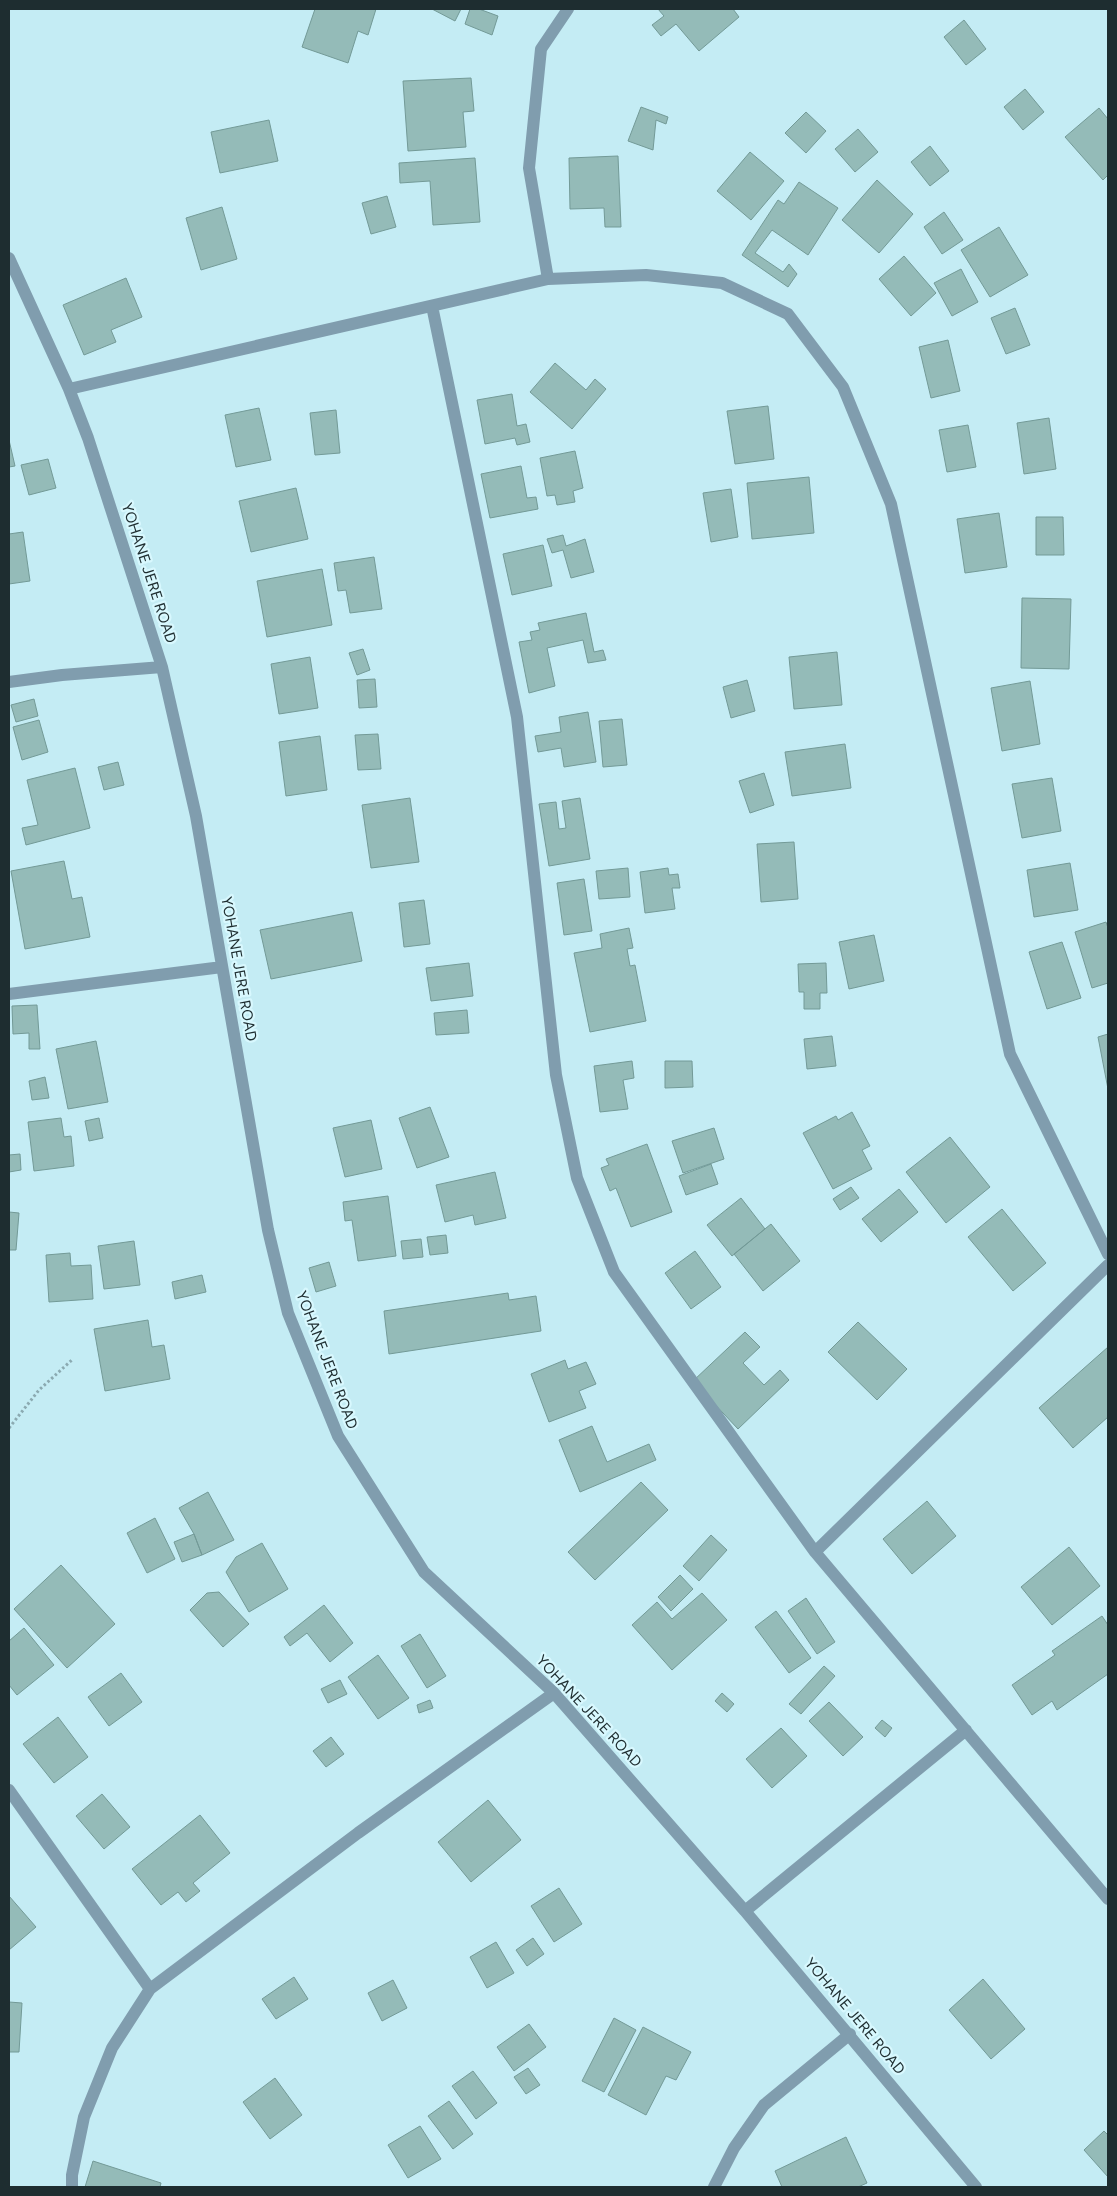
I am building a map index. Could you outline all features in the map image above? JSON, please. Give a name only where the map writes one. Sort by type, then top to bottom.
[{"type":"street","points":[[548,279],[529,168],[541,49],[568,9]]},
{"type":"street","name":"YOHANE JERE ROAD","points":[[9,258],[69,389],[88,438],[162,667],[196,816],[268,1230],[286,1304],[338,1436],[424,1572],[554,1693],[745,1911],[850,2034],[976,2187]]},
{"type":"street","points":[[69,389],[548,279],[646,275],[722,283],[788,314],[842,387],[891,504],[1010,1054],[1108,1254]]},
{"type":"street","points":[[432,306],[517,717],[556,1075],[576,1178],[614,1272],[815,1552],[1108,1899]]},
{"type":"street","points":[[9,682],[62,674],[162,667]]},
{"type":"street","points":[[9,994],[222,967]]},
{"type":"street","points":[[815,1552],[1108,1265]]},
{"type":"street","points":[[72,2187],[72,2175],[84,2117],[112,2048],[150,1989],[358,1833],[554,1693]]},
{"type":"street","points":[[745,1911],[966,1730]]},
{"type":"street","points":[[9,1790],[150,1989]]},
{"type":"street","points":[[714,2187],[734,2148],[764,2105],[850,2034]]},
{"type":"path","points":[[9,1428],[40,1390],[73,1359]]},
{"type":"building","points":[[315,9],[376,9],[368,35],[358,31],[348,63],[302,47]]},
{"type":"building","points":[[432,9],[461,9],[455,21]]},
{"type":"building","points":[[470,9],[479,9],[498,16],[492,35],[465,24]]},
{"type":"building","points":[[658,9],[733,9],[739,17],[699,51],[676,24],[661,36],[652,25],[664,16]]},
{"type":"building","points":[[964,20],[986,49],[966,65],[944,37]]},
{"type":"building","points":[[471,78],[474,111],[463,112],[466,147],[408,151],[403,81]]},
{"type":"building","points":[[1025,89],[1044,112],[1023,130],[1004,107]]},
{"type":"building","points":[[641,107],[668,117],[666,124],[656,120],[653,150],[628,141]]},
{"type":"building","points":[[1099,108],[1108,119],[1108,175],[1103,180],[1065,137]]},
{"type":"building","points":[[806,112],[826,131],[806,153],[785,133]]},
{"type":"building","points":[[269,120],[278,161],[220,173],[211,132]]},
{"type":"building","points":[[858,129],[878,152],[855,172],[835,149]]},
{"type":"building","points":[[930,146],[949,171],[930,186],[911,162]]},
{"type":"building","points":[[750,152],[784,181],[751,220],[717,191]]},
{"type":"building","points":[[618,156],[621,227],[605,227],[604,208],[570,209],[569,158]]},
{"type":"building","points":[[475,158],[480,222],[433,225],[430,181],[400,183],[399,163]]},
{"type":"building","points":[[877,180],[913,214],[879,253],[842,220]]},
{"type":"building","points":[[799,182],[838,208],[808,255],[772,230],[755,253],[783,272],[789,264],[797,274],[788,287],[742,255],[778,200],[784,204]]},
{"type":"building","points":[[387,196],[396,227],[371,234],[362,203]]},
{"type":"building","points":[[222,207],[237,259],[201,270],[186,218]]},
{"type":"building","points":[[944,212],[963,240],[942,254],[924,227]]},
{"type":"building","points":[[999,227],[1028,275],[990,297],[961,250]]},
{"type":"building","points":[[904,256],[936,293],[911,316],[879,279]]},
{"type":"building","points":[[961,269],[978,302],[952,316],[934,283]]},
{"type":"building","points":[[126,278],[142,317],[111,330],[116,342],[84,355],[63,305]]},
{"type":"building","points":[[1015,308],[1030,345],[1006,354],[991,318]]},
{"type":"building","points":[[948,340],[960,391],[931,398],[919,347]]},
{"type":"building","points":[[555,363],[586,390],[595,379],[606,389],[572,429],[530,392]]},
{"type":"building","points":[[512,394],[517,426],[526,424],[530,442],[517,445],[515,438],[485,444],[477,400]]},
{"type":"building","points":[[768,406],[774,459],[735,464],[727,411]]},
{"type":"building","points":[[259,408],[271,460],[236,467],[225,415]]},
{"type":"building","points":[[336,410],[340,453],[315,455],[310,413]]},
{"type":"building","points":[[1049,418],[1056,469],[1024,474],[1017,423]]},
{"type":"building","points":[[968,425],[976,467],[947,472],[939,430]]},
{"type":"building","points":[[9,440],[15,466],[9,467]]},
{"type":"building","points":[[575,451],[583,488],[573,491],[575,502],[557,505],[555,495],[547,496],[540,458]]},
{"type":"building","points":[[48,459],[56,488],[29,495],[21,465]]},
{"type":"building","points":[[521,466],[527,498],[536,497],[538,509],[490,518],[481,474]]},
{"type":"building","points":[[809,477],[814,533],[752,539],[747,483]]},
{"type":"building","points":[[296,488],[308,539],[251,552],[239,501]]},
{"type":"building","points":[[731,489],[738,537],[711,542],[703,493]]},
{"type":"building","points":[[999,513],[1007,567],[965,573],[957,519]]},
{"type":"building","points":[[1036,517],[1063,517],[1064,555],[1036,555]]},
{"type":"building","points":[[23,532],[30,581],[9,584],[9,534]]},
{"type":"building","points":[[563,535],[566,546],[585,539],[594,572],[571,578],[563,550],[552,553],[547,539]]},
{"type":"building","points":[[543,545],[552,586],[512,595],[503,554]]},
{"type":"building","points":[[374,557],[382,609],[350,613],[346,590],[338,591],[334,563]]},
{"type":"building","points":[[322,569],[332,625],[267,637],[257,581]]},
{"type":"building","points":[[1022,598],[1071,599],[1069,669],[1021,668]]},
{"type":"building","points":[[586,613],[594,652],[603,650],[606,660],[588,663],[583,640],[547,648],[555,686],[529,693],[519,642],[532,640],[530,632],[540,630],[538,623]]},
{"type":"building","points":[[363,649],[370,670],[357,675],[349,653]]},
{"type":"building","points":[[837,652],[842,705],[794,709],[789,657]]},
{"type":"building","points":[[310,657],[318,708],[279,714],[271,664]]},
{"type":"building","points":[[375,679],[377,707],[359,708],[357,680]]},
{"type":"building","points":[[747,680],[755,711],[731,718],[723,687]]},
{"type":"building","points":[[1030,681],[1040,744],[1002,751],[991,688]]},
{"type":"building","points":[[34,699],[38,716],[16,722],[11,705]]},
{"type":"building","points":[[588,712],[596,762],[564,767],[561,748],[538,752],[535,736],[561,732],[559,717]]},
{"type":"building","points":[[622,719],[627,765],[603,767],[599,721]]},
{"type":"building","points":[[39,720],[48,752],[22,760],[13,727]]},
{"type":"building","points":[[378,734],[381,769],[358,770],[355,735]]},
{"type":"building","points":[[320,736],[327,790],[286,796],[279,742]]},
{"type":"building","points":[[845,744],[851,788],[792,796],[785,752]]},
{"type":"building","points":[[118,762],[124,785],[104,790],[98,767]]},
{"type":"building","points":[[75,768],[90,828],[26,845],[22,828],[38,825],[27,780]]},
{"type":"building","points":[[764,773],[774,805],[750,813],[739,781]]},
{"type":"building","points":[[1052,778],[1061,831],[1022,838],[1012,784]]},
{"type":"building","points":[[410,798],[419,862],[371,868],[362,805]]},
{"type":"building","points":[[580,798],[590,859],[549,866],[539,804],[556,802],[559,829],[566,828],[562,801]]},
{"type":"building","points":[[794,842],[798,899],[761,902],[757,844]]},
{"type":"building","points":[[64,861],[72,899],[82,897],[90,937],[25,949],[11,871]]},
{"type":"building","points":[[1070,863],[1078,910],[1034,917],[1027,870]]},
{"type":"building","points":[[628,868],[630,897],[599,899],[596,871]]},
{"type":"building","points":[[668,868],[669,875],[678,874],[680,888],[672,888],[675,909],[645,913],[640,872]]},
{"type":"building","points":[[584,879],[592,931],[564,935],[557,883]]},
{"type":"building","points":[[424,900],[430,944],[404,947],[399,903]]},
{"type":"building","points":[[352,912],[362,961],[271,979],[260,930]]},
{"type":"building","points":[[1106,922],[1108,928],[1108,983],[1092,988],[1075,932]]},
{"type":"building","points":[[629,928],[633,948],[627,949],[630,966],[635,965],[646,1021],[590,1032],[574,953],[602,948],[600,934]]},
{"type":"building","points":[[874,935],[884,981],[849,989],[839,942]]},
{"type":"building","points":[[1062,942],[1081,998],[1047,1009],[1029,952]]},
{"type":"building","points":[[469,963],[473,996],[431,1001],[426,968]]},
{"type":"building","points":[[826,963],[827,993],[820,993],[820,1009],[804,1009],[804,992],[799,992],[798,964]]},
{"type":"building","points":[[37,1005],[40,1049],[29,1049],[29,1033],[13,1034],[12,1006]]},
{"type":"building","points":[[467,1010],[469,1033],[436,1035],[434,1013]]},
{"type":"building","points":[[1108,1034],[1108,1089],[1098,1037]]},
{"type":"building","points":[[832,1036],[836,1066],[807,1069],[804,1039]]},
{"type":"building","points":[[96,1041],[108,1102],[68,1109],[56,1049]]},
{"type":"building","points":[[632,1061],[634,1078],[623,1080],[628,1109],[600,1112],[594,1066]]},
{"type":"building","points":[[665,1061],[692,1061],[693,1087],[665,1088]]},
{"type":"building","points":[[45,1077],[49,1098],[32,1100],[29,1081]]},
{"type":"building","points":[[430,1107],[449,1157],[417,1168],[399,1118]]},
{"type":"building","points":[[852,1112],[870,1146],[862,1150],[872,1169],[833,1189],[803,1133],[836,1116],[838,1120]]},
{"type":"building","points":[[61,1118],[64,1137],[71,1136],[74,1166],[34,1171],[28,1122]]},
{"type":"building","points":[[99,1118],[103,1138],[89,1141],[85,1121]]},
{"type":"building","points":[[371,1120],[382,1169],[345,1177],[333,1128]]},
{"type":"building","points":[[714,1128],[724,1159],[683,1173],[672,1141]]},
{"type":"building","points":[[950,1137],[990,1187],[946,1223],[906,1172]]},
{"type":"building","points":[[647,1144],[672,1212],[631,1227],[616,1188],[610,1191],[601,1168],[609,1165],[606,1159]]},
{"type":"building","points":[[20,1154],[21,1170],[9,1172],[9,1155]]},
{"type":"building","points":[[711,1164],[718,1184],[686,1195],[679,1176]]},
{"type":"building","points":[[495,1172],[506,1218],[475,1225],[473,1215],[445,1222],[436,1185]]},
{"type":"building","points":[[851,1187],[859,1198],[840,1210],[833,1199]]},
{"type":"building","points":[[899,1189],[918,1212],[881,1242],[862,1219]]},
{"type":"building","points":[[388,1196],[396,1256],[358,1261],[352,1220],[345,1221],[343,1202]]},
{"type":"building","points":[[741,1198],[765,1229],[732,1256],[707,1225]]},
{"type":"building","points":[[1002,1209],[1046,1263],[1013,1291],[968,1237]]},
{"type":"building","points":[[9,1212],[19,1213],[16,1250],[9,1250]]},
{"type":"building","points":[[771,1224],[800,1261],[763,1291],[734,1254]]},
{"type":"building","points":[[446,1235],[448,1253],[430,1255],[427,1237]]},
{"type":"building","points":[[421,1239],[423,1257],[403,1259],[401,1241]]},
{"type":"building","points":[[134,1241],[140,1285],[104,1289],[98,1246]]},
{"type":"building","points":[[695,1251],[721,1287],[691,1309],[665,1273]]},
{"type":"building","points":[[70,1253],[71,1266],[91,1265],[93,1299],[49,1302],[46,1255]]},
{"type":"building","points":[[329,1262],[336,1286],[316,1292],[309,1268]]},
{"type":"building","points":[[202,1275],[206,1292],[175,1299],[172,1282]]},
{"type":"building","points":[[508,1293],[509,1300],[536,1296],[541,1331],[389,1354],[384,1311]]},
{"type":"building","points":[[148,1320],[152,1347],[164,1345],[170,1379],[105,1391],[94,1329]]},
{"type":"building","points":[[858,1322],[907,1369],[877,1400],[828,1352]]},
{"type":"building","points":[[745,1332],[760,1347],[743,1363],[764,1385],[780,1370],[789,1380],[738,1429],[693,1381]]},
{"type":"building","points":[[1108,1347],[1108,1417],[1073,1448],[1039,1408]]},
{"type":"building","points":[[565,1360],[568,1369],[586,1362],[596,1384],[579,1391],[586,1408],[549,1422],[531,1374]]},
{"type":"building","points":[[592,1426],[607,1462],[649,1444],[656,1460],[580,1492],[559,1440]]},
{"type":"building","points":[[641,1482],[668,1510],[595,1580],[568,1552]]},
{"type":"building","points":[[208,1492],[234,1540],[202,1555],[194,1534],[179,1508]]},
{"type":"building","points":[[927,1501],[956,1536],[912,1574],[883,1539]]},
{"type":"building","points":[[155,1518],[175,1559],[147,1573],[127,1533]]},
{"type":"building","points":[[194,1534],[202,1555],[182,1562],[174,1542]]},
{"type":"building","points":[[711,1535],[727,1550],[699,1581],[683,1566]]},
{"type":"building","points":[[262,1543],[288,1589],[249,1612],[226,1572],[236,1557]]},
{"type":"building","points":[[1069,1547],[1100,1586],[1052,1625],[1021,1587]]},
{"type":"building","points":[[61,1565],[115,1624],[67,1668],[14,1609]]},
{"type":"building","points":[[680,1575],[693,1589],[671,1611],[658,1597]]},
{"type":"building","points":[[219,1592],[249,1624],[223,1647],[190,1610],[207,1593]]},
{"type":"building","points":[[702,1593],[727,1620],[672,1670],[632,1625],[657,1602],[672,1619]]},
{"type":"building","points":[[806,1598],[835,1642],[817,1654],[788,1611]]},
{"type":"building","points":[[324,1605],[353,1643],[330,1662],[307,1633],[290,1646],[284,1637]]},
{"type":"building","points":[[776,1611],[811,1658],[789,1673],[755,1627]]},
{"type":"building","points":[[1102,1616],[1108,1625],[1108,1674],[1057,1710],[1052,1701],[1032,1715],[1012,1685],[1055,1655],[1052,1651]]},
{"type":"building","points":[[24,1628],[54,1665],[17,1695],[9,1685],[9,1641]]},
{"type":"building","points":[[420,1634],[446,1676],[427,1688],[401,1646]]},
{"type":"building","points":[[378,1655],[409,1698],[378,1719],[348,1677]]},
{"type":"building","points":[[824,1666],[835,1676],[801,1714],[789,1704]]},
{"type":"building","points":[[121,1673],[142,1702],[109,1726],[88,1697]]},
{"type":"building","points":[[340,1680],[347,1694],[328,1703],[321,1689]]},
{"type":"building","points":[[722,1693],[734,1704],[727,1712],[715,1701]]},
{"type":"building","points":[[430,1700],[433,1708],[419,1713],[417,1705]]},
{"type":"building","points":[[829,1702],[863,1737],[843,1756],[809,1721]]},
{"type":"building","points":[[58,1717],[88,1757],[54,1783],[23,1744]]},
{"type":"building","points":[[882,1720],[892,1728],[885,1737],[875,1728]]},
{"type":"building","points":[[781,1728],[807,1756],[772,1788],[746,1759]]},
{"type":"building","points":[[331,1737],[344,1754],[326,1767],[313,1751]]},
{"type":"building","points":[[102,1794],[130,1827],[104,1849],[76,1816]]},
{"type":"building","points":[[488,1800],[521,1840],[471,1882],[438,1842]]},
{"type":"building","points":[[200,1815],[230,1853],[193,1883],[200,1891],[186,1902],[178,1892],[161,1905],[132,1869]]},
{"type":"building","points":[[559,1888],[582,1924],[554,1942],[531,1906]]},
{"type":"building","points":[[9,1896],[36,1927],[9,1950]]},
{"type":"building","points":[[533,1938],[544,1954],[527,1966],[516,1950]]},
{"type":"building","points":[[496,1942],[514,1973],[487,1988],[470,1957]]},
{"type":"building","points":[[294,1977],[308,1999],[276,2019],[262,1999]]},
{"type":"building","points":[[983,1979],[1025,2029],[991,2059],[949,2010]]},
{"type":"building","points":[[393,1980],[407,2008],[382,2021],[368,1993]]},
{"type":"building","points":[[9,2002],[22,2003],[19,2052],[9,2052]]},
{"type":"building","points":[[614,2018],[636,2030],[604,2092],[582,2081]]},
{"type":"building","points":[[529,2024],[546,2047],[514,2071],[497,2047]]},
{"type":"building","points":[[643,2027],[691,2052],[676,2080],[666,2076],[646,2115],[608,2095]]},
{"type":"building","points":[[528,2068],[540,2085],[526,2094],[514,2077]]},
{"type":"building","points":[[473,2071],[497,2103],[476,2119],[452,2086]]},
{"type":"building","points":[[275,2078],[302,2115],[270,2139],[243,2102]]},
{"type":"building","points":[[449,2101],[473,2134],[453,2149],[428,2116]]},
{"type":"building","points":[[420,2126],[441,2159],[408,2178],[388,2145]]},
{"type":"building","points":[[1104,2131],[1108,2135],[1108,2177],[1084,2150]]},
{"type":"building","points":[[846,2137],[867,2183],[858,2187],[782,2187],[775,2171]]},
{"type":"building","points":[[93,2161],[161,2183],[160,2187],[85,2187]]}]
